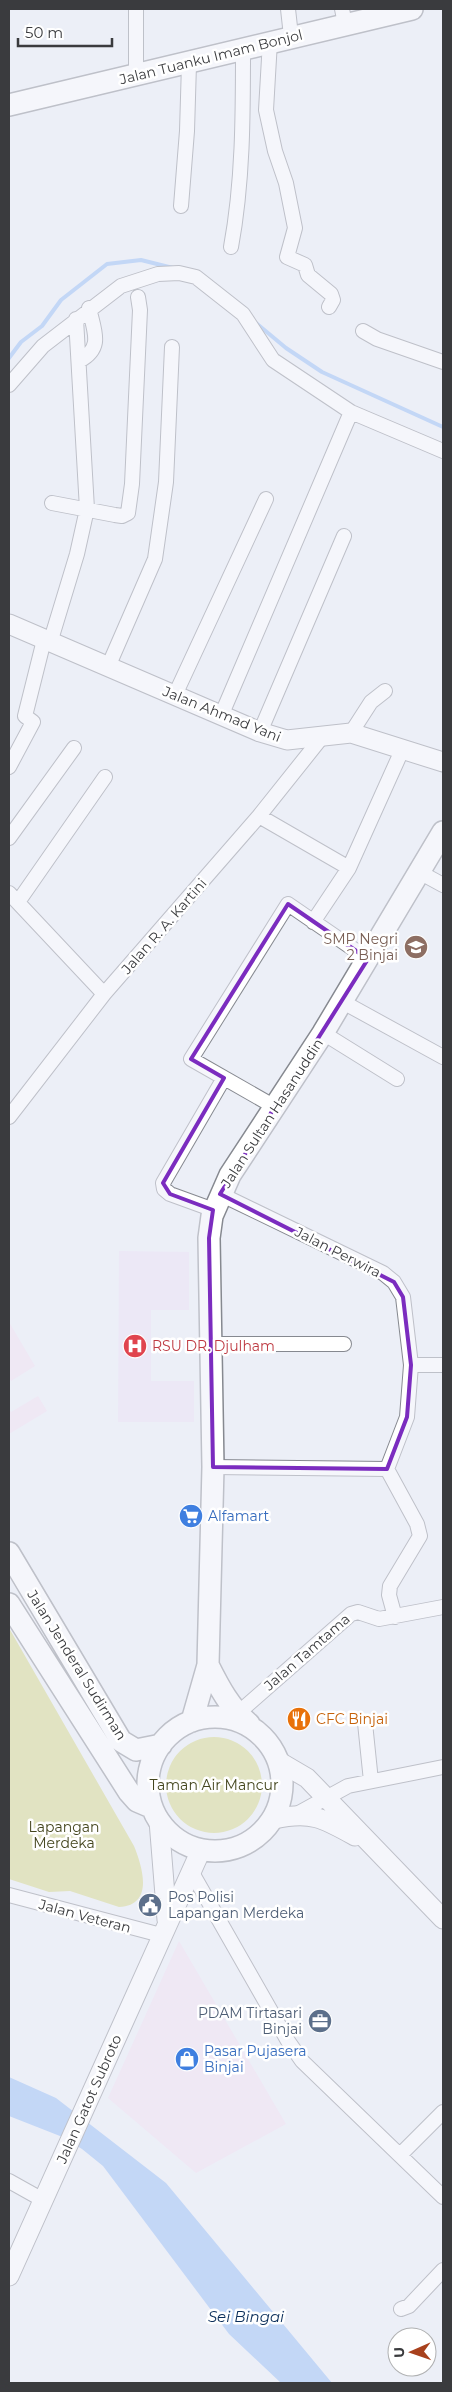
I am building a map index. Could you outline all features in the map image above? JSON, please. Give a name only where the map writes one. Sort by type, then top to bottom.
[{"type":"main road","name":"Jalan Tuanku Imam Bonjol","points":[[9,105],[189,64],[292,36],[344,17],[412,9]]},
{"type":"main road","name":"Jalan Sultan Hasanuddin","points":[[192,1721],[208,1665],[213,1467],[212,1344],[208,1238],[217,1202],[421,873],[443,832]]},
{"type":"main road","name":"Jalan Jenderal Sudirman","points":[[9,1553],[121,1741],[136,1750],[161,1745]]},
{"type":"main road","name":"Jalan Jenderal Sudirman","points":[[9,1604],[129,1792],[137,1801],[155,1814]]},
{"type":"main road","name":"Jalan Sultan Hasanuddin","points":[[208,1665],[219,1687],[237,1714],[256,1730]]},
{"type":"main road","points":[[205,1717],[232,1718],[256,1730],[269,1744],[278,1761],[282,1785],[281,1797],[274,1819],[262,1833],[249,1843],[234,1849],[217,1852],[201,1850],[177,1840],[155,1814],[148,1790],[150,1768],[161,1745],[179,1727],[205,1717]]},
{"type":"street","points":[[136,9],[136,76]]},
{"type":"street","points":[[288,9],[292,36]]},
{"type":"street","points":[[270,41],[266,110],[275,150],[286,183],[295,228],[287,256],[305,265],[311,278],[331,294],[333,300],[329,307]]},
{"type":"street","points":[[231,247],[238,209],[243,113],[243,49]]},
{"type":"street","points":[[181,206],[187,130],[189,64]]},
{"type":"street","points":[[9,385],[43,346],[89,308],[121,286],[158,274],[178,273],[196,277],[243,314],[273,360],[352,412],[443,451]]},
{"type":"street","points":[[52,503],[122,516],[128,513],[132,484],[140,310],[138,297]]},
{"type":"street","points":[[79,361],[91,355],[95,345],[95,335],[89,308]]},
{"type":"street","points":[[9,767],[33,722],[25,716],[47,641],[78,554],[87,509],[76,319]]},
{"type":"street","points":[[363,331],[377,339],[443,362]]},
{"type":"street","points":[[108,667],[155,559],[166,482],[172,347]]},
{"type":"street","points":[[221,716],[352,412]]},
{"type":"street","points":[[174,695],[266,499]]},
{"type":"street","points":[[260,732],[344,536]]},
{"type":"street","name":"Jalan Ahmad Yani","points":[[9,624],[260,732],[287,740],[351,733],[404,748],[443,762]]},
{"type":"street","points":[[351,733],[371,702],[385,691]]},
{"type":"street","name":"Jalan R. A. Kartini","points":[[9,1117],[104,994],[259,816],[322,737]]},
{"type":"street","points":[[9,838],[74,748]]},
{"type":"street","points":[[313,922],[349,868],[404,748]]},
{"type":"street","points":[[104,994],[14,898],[105,777]]},
{"type":"street","points":[[259,816],[349,868]]},
{"type":"street","points":[[421,873],[443,885]]},
{"type":"street","points":[[275,1107],[191,1059],[288,904],[368,959]]},
{"type":"street","points":[[341,1001],[443,1057]]},
{"type":"street","points":[[323,1033],[397,1079]]},
{"type":"street","name":"Jalan Perwira","points":[[224,1078],[165,1176],[164,1189],[170,1194],[217,1202],[383,1274],[394,1282],[403,1297],[411,1365],[407,1417],[387,1469]]},
{"type":"street","points":[[212,1344],[344,1344]]},
{"type":"street","points":[[411,1365],[443,1365]]},
{"type":"street","points":[[213,1467],[387,1469],[417,1524],[420,1536],[390,1586],[389,1595],[395,1617]]},
{"type":"street","name":"Jalan Tamtama","points":[[237,1714],[347,1616],[358,1612],[379,1619],[443,1607]]},
{"type":"street","points":[[365,1723],[371,1781]]},
{"type":"street","points":[[278,1761],[307,1778],[327,1797],[371,1846],[443,1919]]},
{"type":"street","points":[[274,1819],[297,1814],[348,1786],[443,1766]]},
{"type":"street","name":"Jalan Gatot Subroto","points":[[155,1814],[164,1928]]},
{"type":"street","points":[[297,1814],[333,1823],[371,1846]]},
{"type":"street","name":"Jalan Gatot Subroto","points":[[9,2276],[164,1928],[201,1850]]},
{"type":"street","points":[[191,1872],[288,2041],[302,2061],[401,2154],[443,2197]]},
{"type":"street","name":"Jalan Veteran","points":[[9,1895],[164,1928]]},
{"type":"street","points":[[401,2154],[443,2112]]},
{"type":"street","points":[[9,2181],[43,2200]]},
{"type":"street","points":[[401,2309],[408,2306],[443,2270]]},
{"type":"highlighted area","points":[[288,904],[368,959],[220,1194],[394,1282],[403,1297],[411,1365],[407,1417],[387,1469],[213,1467],[209,1238],[213,1210],[170,1194],[163,1183],[224,1078],[191,1059]]},
{"type":"shaded area","name":"RSU DR. Djulham","points":[[119,1251],[189,1252],[189,1310],[151,1310],[151,1381],[194,1381],[194,1422],[118,1422]]},
{"type":"shaded area","points":[[9,1322],[35,1366],[11,1381],[9,1377]]},
{"type":"shaded area","points":[[38,1396],[47,1411],[9,1434],[9,1409],[11,1412]]},
{"type":"shaded area","name":"Pasar Pujasera Binjai","points":[[179,1941],[286,2124],[196,2173],[108,2098]]},
{"type":"green space","name":"Lapangan Merdeka","points":[[9,1628],[134,1846],[140,1864],[143,1883],[142,1892],[138,1899],[130,1905],[119,1907],[70,1891],[49,1892],[9,1879]]},
{"type":"green space","name":"Taman Air Mancur","points":[[214,1737],[232,1741],[248,1751],[258,1767],[262,1785],[258,1803],[248,1819],[232,1829],[214,1833],[196,1829],[180,1819],[170,1803],[166,1785],[170,1767],[180,1751],[196,1741]]},
{"type":"water","name":"Sei Bingai","points":[[9,2077],[56,2098],[166,2183],[332,2383],[281,2383],[229,2334],[103,2166],[82,2149],[60,2136],[9,2116]]},
{"type":"waterway","points":[[9,358],[21,342],[42,326],[61,300],[107,264],[141,260],[173,268]]},
{"type":"waterway","points":[[256,323],[286,348],[322,372],[443,427]]},
{"type":"place","name":"SMP Negri 2 Binjai","points":[[416,947]]},
{"type":"place","name":"RSU DR. Djulham","points":[[135,1346]]},
{"type":"place","name":"Alfamart","points":[[191,1516]]},
{"type":"place","name":"CFC Binjai","points":[[299,1719]]},
{"type":"place","name":"Pos Polisi Lapangan Merdeka","points":[[150,1905]]},
{"type":"place","name":"PDAM Tirtasari Binjai","points":[[320,2021]]},
{"type":"place","name":"Pasar Pujasera Binjai","points":[[187,2059]]}]
